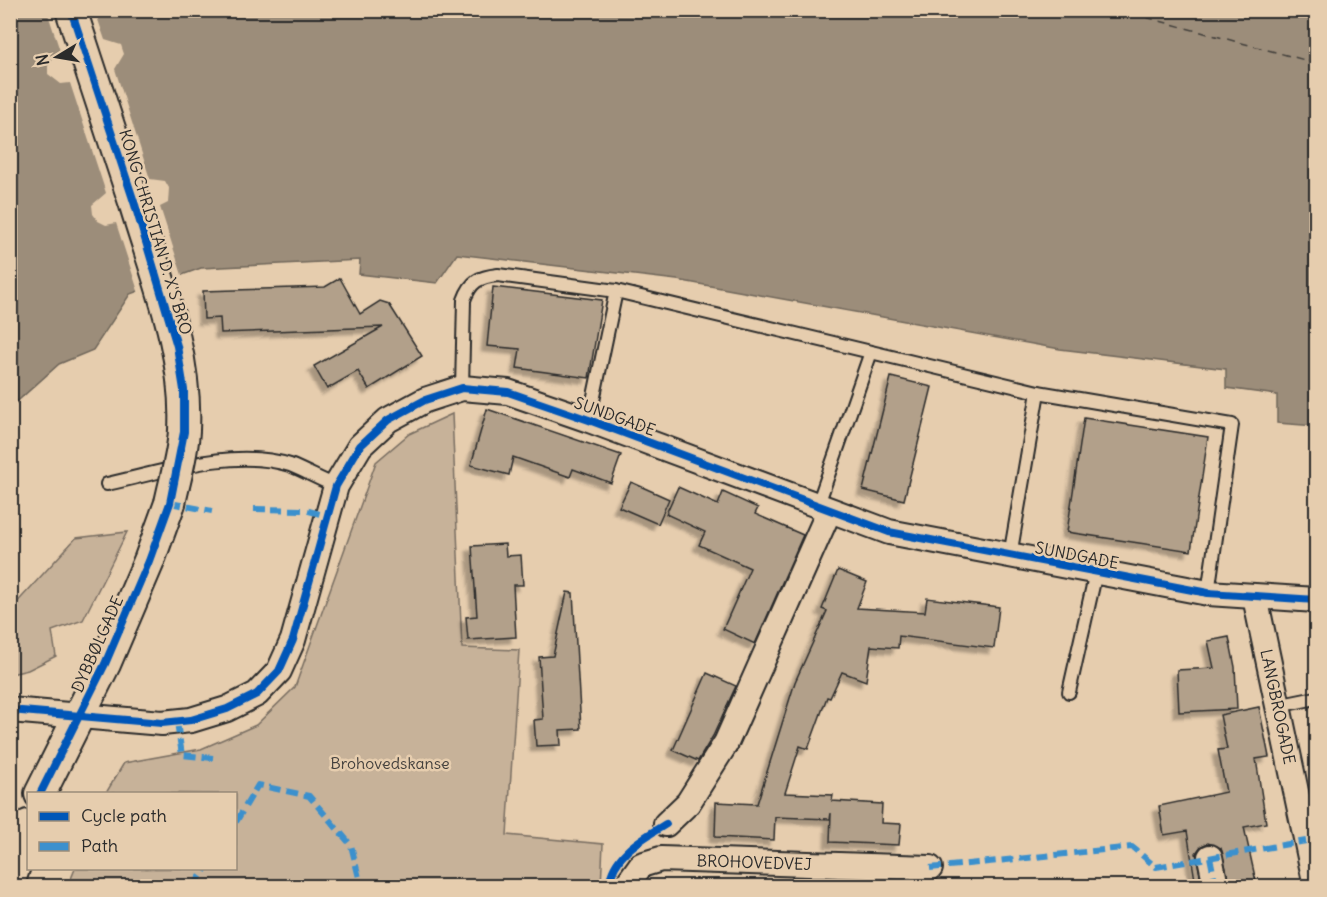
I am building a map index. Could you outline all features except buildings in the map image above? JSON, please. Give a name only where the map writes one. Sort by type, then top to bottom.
[{"type":"street","name":"KONG CHRISTIAN D. X'S BRO","points":[[71,10],[135,206],[177,346],[183,390],[184,432],[170,503]]},
{"type":"street","name":"SUNDGADE","points":[[10,710],[78,718],[162,723],[191,720],[227,709],[257,694],[279,671],[293,640],[336,486],[360,447],[388,420],[425,400],[462,388],[508,392],[590,420],[889,532],[1208,593],[1317,600]]},
{"type":"street","name":"DYBBØLGADE","points":[[41,792],[78,718],[149,561],[170,503]]},
{"type":"street","points":[[666,824],[688,803],[726,743],[823,509]]},
{"type":"street","name":"LANGBROGADE","points":[[1254,597],[1315,881]]},
{"type":"street","points":[[10,881],[27,828]]},
{"type":"street","points":[[1210,856],[1216,886]]},
{"type":"street","name":"BROHOVEDVEJ","points":[[626,886],[641,865],[661,859],[930,868]]},
{"type":"lane","points":[[462,388],[464,300],[469,286],[481,277],[498,275],[616,291],[1038,392],[1232,424],[1208,593]]},
{"type":"lane","points":[[590,420],[616,291]]},
{"type":"lane","points":[[823,509],[871,352]]},
{"type":"lane","points":[[1010,556],[1038,392]]},
{"type":"lane","points":[[107,484],[224,460],[256,460],[289,465],[336,486]]},
{"type":"lane","points":[[1069,692],[1096,572]]},
{"type":"lane","points":[[1277,706],[1317,698]]},
{"type":"green space","name":"Brohovedskanse","points":[[452,414],[462,648],[519,650],[507,835],[603,844],[601,886],[68,886],[75,870],[237,870],[237,792],[107,792],[124,763],[201,749],[256,725],[295,687],[376,462],[409,434]]},
{"type":"green space","points":[[127,532],[83,620],[52,631],[56,656],[28,670],[11,674],[11,609],[76,538]]},
{"type":"shaded area","points":[[11,11],[1316,11],[1316,426],[1277,423],[1277,395],[1226,388],[1226,369],[1060,349],[677,280],[457,254],[437,283],[359,274],[360,260],[201,268],[130,294],[93,350],[59,364],[11,407]]},
{"type":"pier","points":[[47,11],[95,11],[105,40],[121,45],[124,54],[115,69],[150,179],[165,181],[169,188],[168,203],[160,207],[183,278],[139,294],[116,223],[106,225],[98,221],[93,214],[92,205],[106,193],[70,83],[61,84],[48,74],[48,66],[53,58],[61,54]]},
{"type":"ferry route","points":[[1119,10],[1316,63]]},
{"type":"marked path","points":[[170,503],[212,511]]},
{"type":"marked path","points":[[254,509],[305,510],[328,516]]},
{"type":"marked path","points":[[177,722],[182,755],[213,758]]},
{"type":"marked path","points":[[237,820],[258,785],[309,796],[351,845],[361,886]]},
{"type":"marked path","points":[[930,868],[1132,847],[1156,867],[1306,841]]},
{"type":"marked path","points":[[1210,857],[1216,886]]},
{"type":"marked path","points":[[194,886],[205,870]]},
{"type":"cycle path","points":[[41,792],[105,664],[149,561],[170,503],[184,432],[184,390],[177,346],[135,205],[71,10]]},
{"type":"cycle path","points":[[10,710],[162,723],[191,720],[227,709],[257,694],[279,671],[293,640],[336,486],[360,446],[388,420],[425,400],[462,388],[508,392],[889,532],[1208,593],[1316,600]]},
{"type":"cycle path","points":[[609,886],[616,865],[629,849],[666,824]]}]
